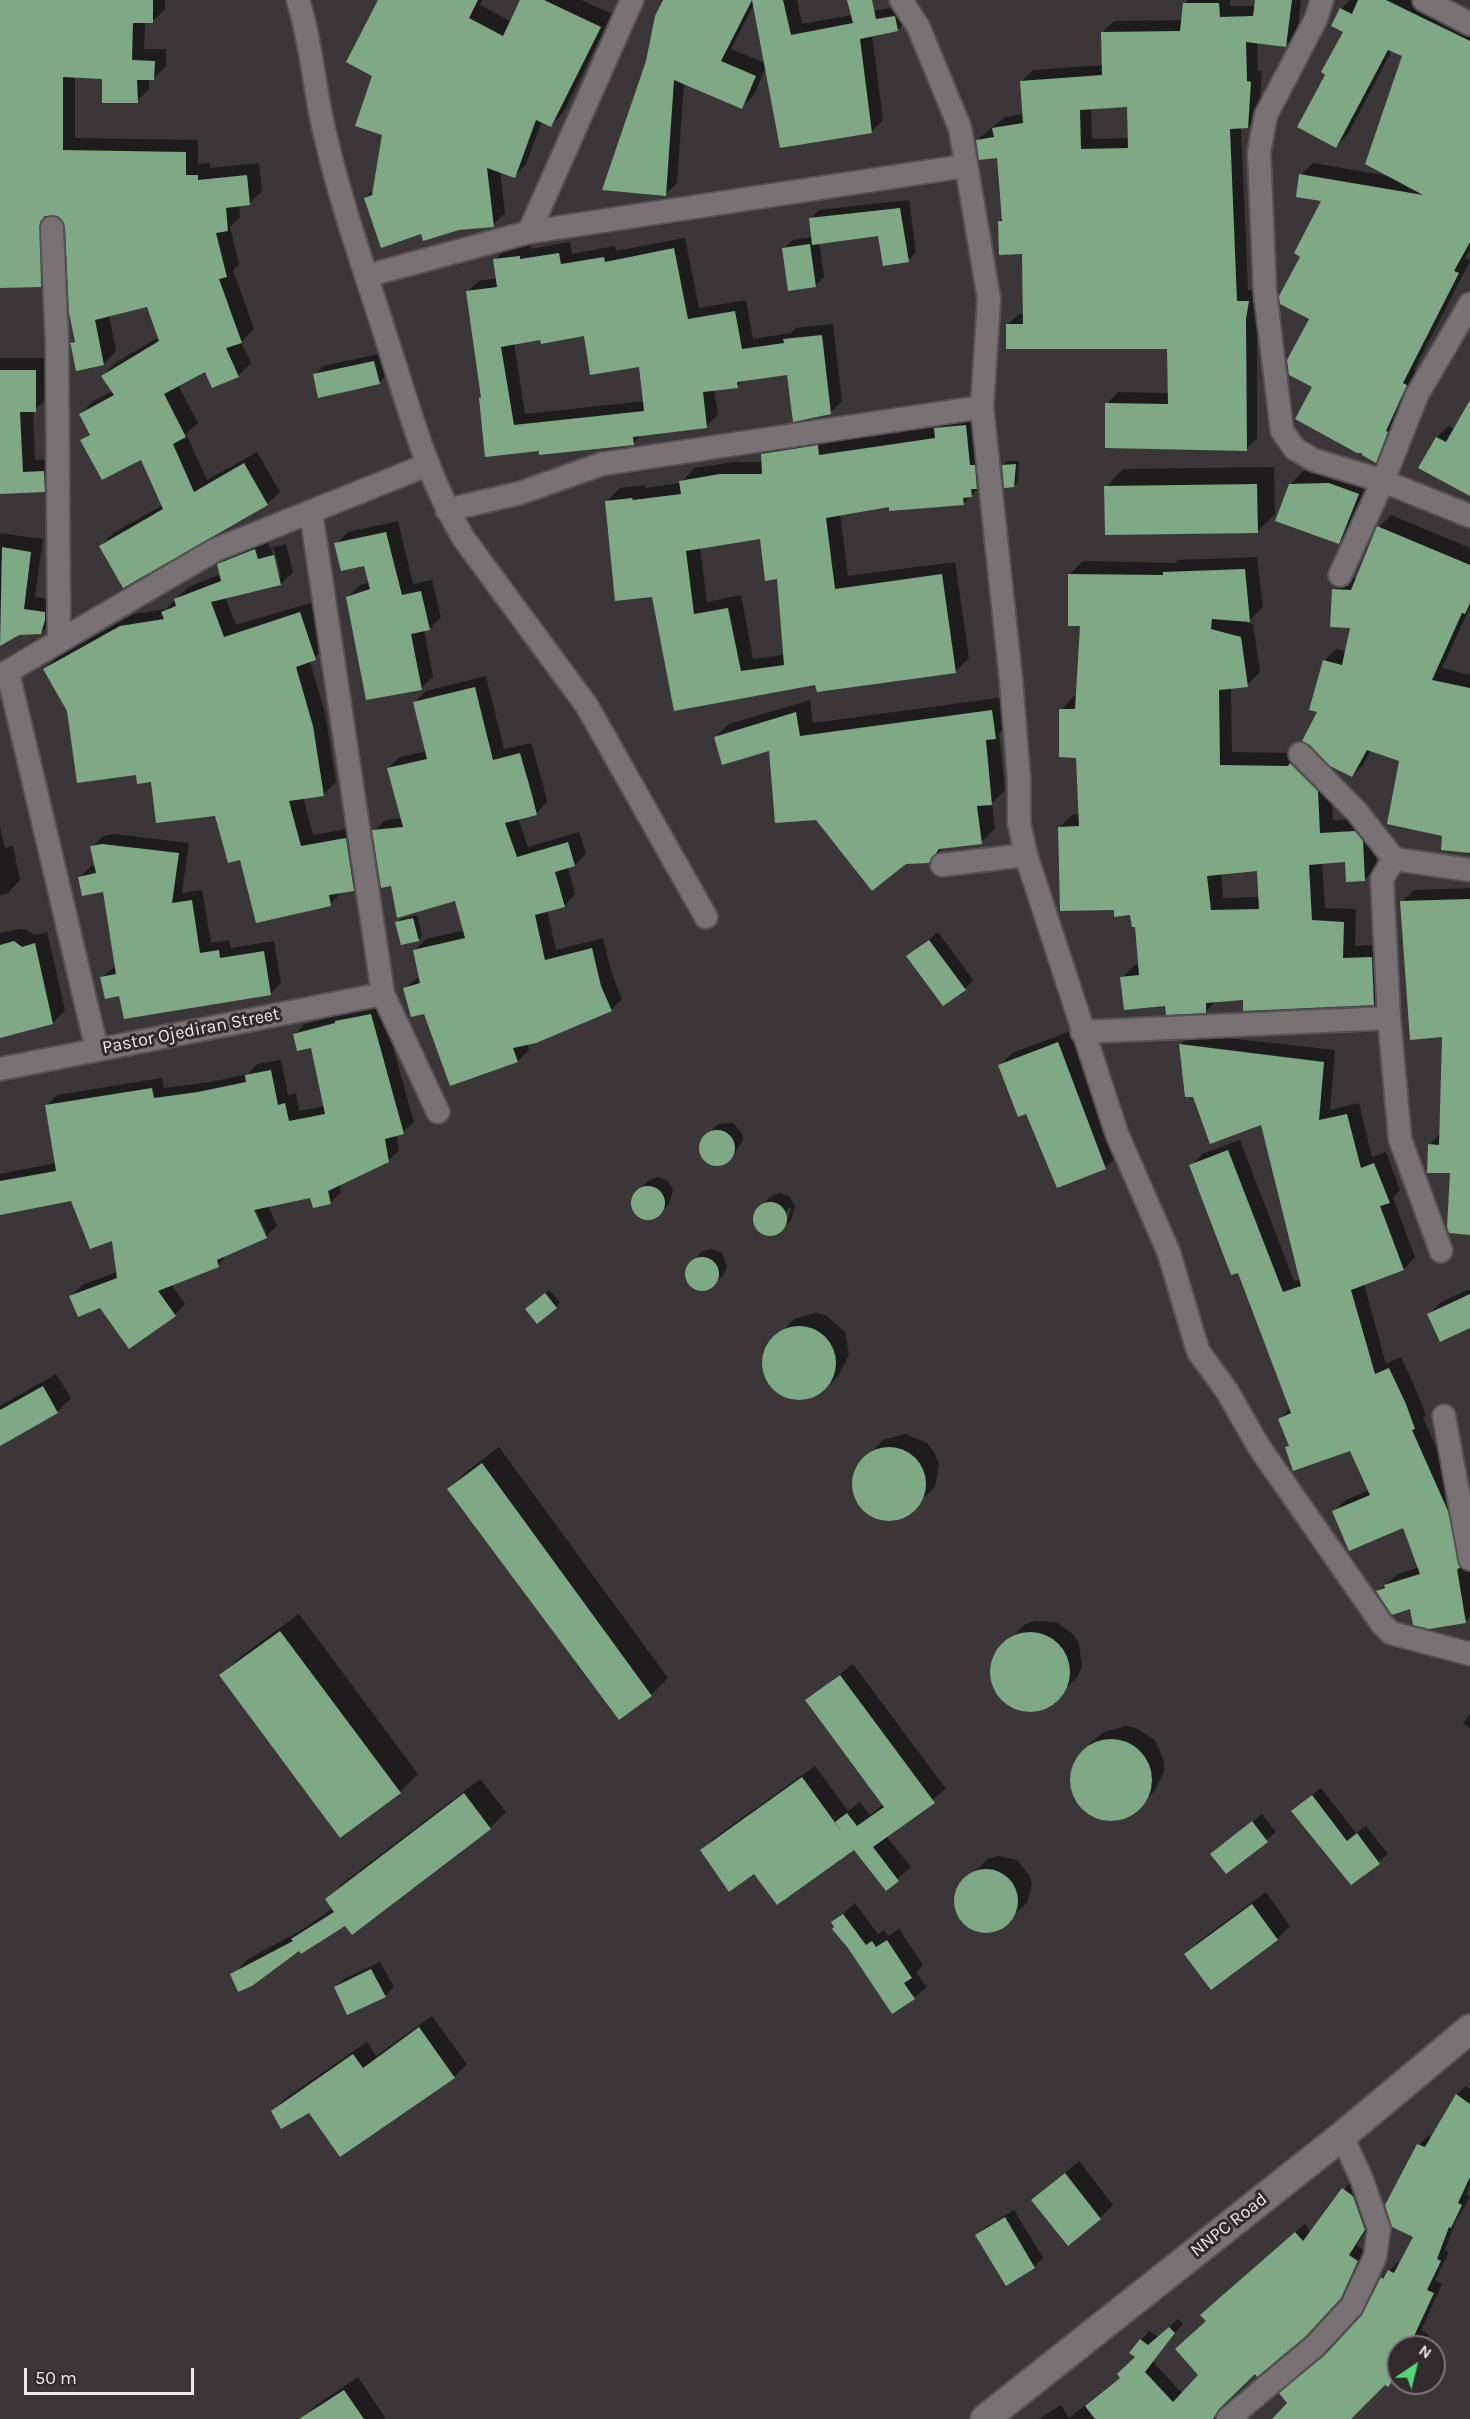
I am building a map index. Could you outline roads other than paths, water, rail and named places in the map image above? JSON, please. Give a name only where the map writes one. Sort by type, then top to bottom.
[{"type":"street","points":[[298,0],[305,22],[324,131],[341,204],[427,465],[447,510],[464,539],[587,706],[706,917]]},
{"type":"street","points":[[305,22],[317,0]]},
{"type":"street","points":[[529,232],[632,0]]},
{"type":"street","points":[[901,0],[918,26],[945,86],[960,128],[964,166],[989,299],[982,407],[1011,680],[1019,779],[1018,822],[1026,855],[1082,1032],[1117,1134],[1169,1252],[1198,1351],[1227,1391],[1259,1447],[1382,1624],[1391,1633],[1470,1654]]},
{"type":"street","points":[[1322,0],[1316,19],[1266,116],[1259,152],[1265,292],[1282,431],[1295,449],[1314,460],[1383,481],[1470,516]]},
{"type":"street","points":[[1424,0],[1470,24]]},
{"type":"street","points":[[366,276],[529,232],[964,166]]},
{"type":"street","points":[[52,228],[57,344],[60,640]]},
{"type":"street","points":[[1340,575],[1383,481],[1418,395],[1470,304]]},
{"type":"street","points":[[447,510],[520,493],[602,464],[982,407]]},
{"type":"street","points":[[97,1050],[4,674],[215,550],[427,465]]},
{"type":"street","points":[[311,512],[383,994],[438,1112]]},
{"type":"street","points":[[1300,754],[1357,812],[1394,859],[1470,870]]},
{"type":"street","points":[[942,865],[1026,855]]},
{"type":"street","points":[[1394,859],[1382,879],[1389,1018],[1400,1139],[1441,1251]]},
{"type":"street","name":"Pastor Ojediran Street","points":[[0,1069],[383,994]]},
{"type":"street","points":[[1082,1032],[1389,1018]]},
{"type":"street","points":[[1444,1416],[1470,1559]]},
{"type":"street","name":"NNPC Road","points":[[985,2419],[1342,2136],[1470,2029]]},
{"type":"street","points":[[1228,2419],[1316,2346],[1352,2306],[1375,2257],[1379,2229],[1362,2180],[1342,2136]]}]
